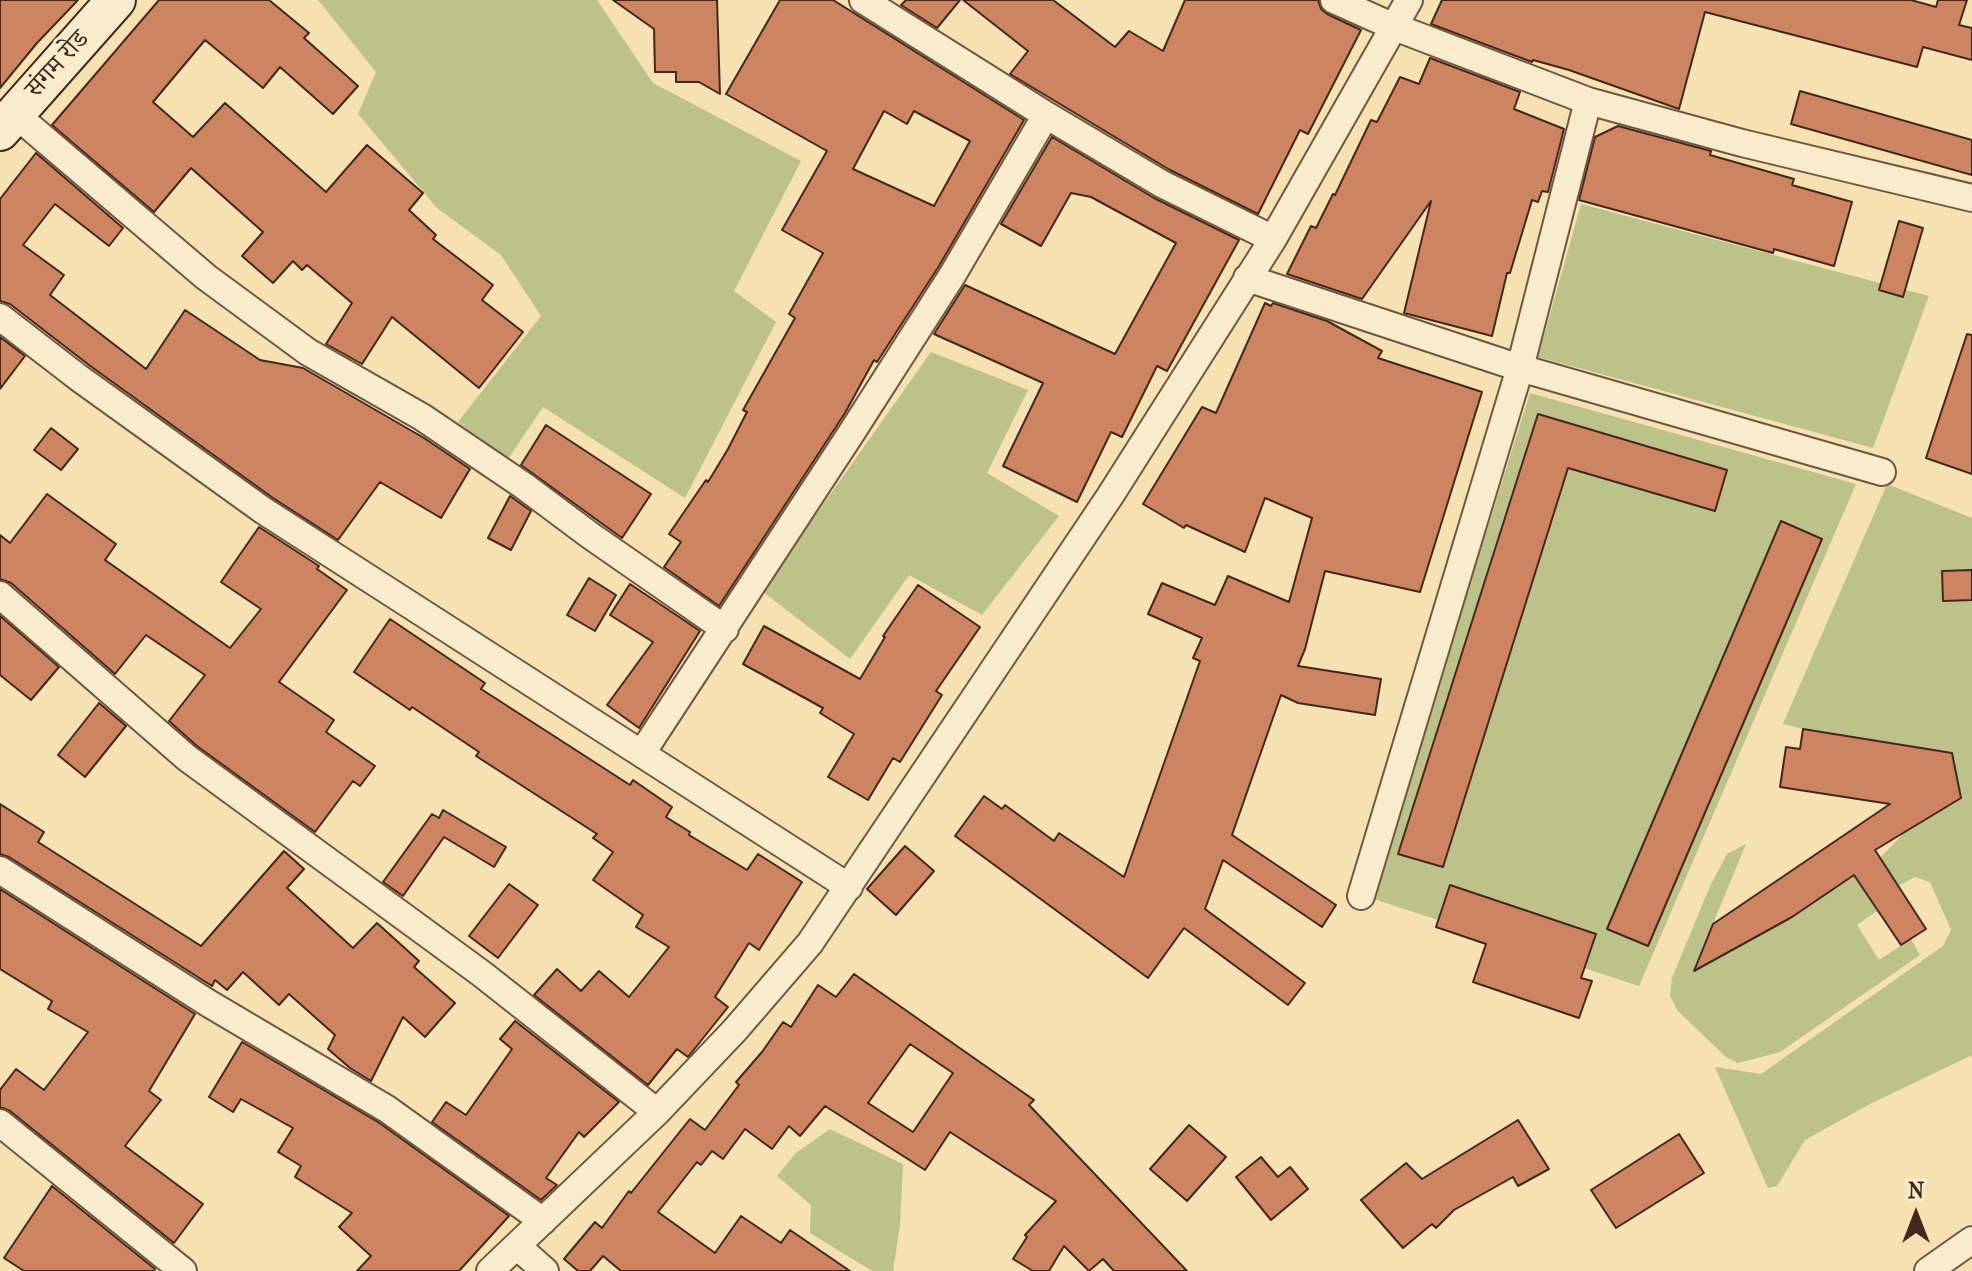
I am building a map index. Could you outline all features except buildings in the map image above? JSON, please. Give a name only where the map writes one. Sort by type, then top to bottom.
[{"type":"street","name":"संगम रोड","points":[[7,122],[116,0]]},
{"type":"street","points":[[863,0],[1162,184],[1273,239]]},
{"type":"street","points":[[1334,0],[1392,26],[1588,101],[1742,143],[1972,198]]},
{"type":"street","points":[[490,1271],[657,1112],[735,1030],[810,943],[1110,496],[1273,239],[1409,0]]},
{"type":"street","points":[[1361,896],[1520,368],[1588,101]]},
{"type":"street","points":[[642,753],[953,274],[1046,115]]},
{"type":"street","points":[[7,122],[308,352],[422,417],[725,629]]},
{"type":"street","points":[[1247,278],[1520,368],[1882,472]]},
{"type":"street","points":[[0,317],[264,511],[849,887]]},
{"type":"street","points":[[0,595],[187,758],[482,974],[657,1112]]},
{"type":"street","points":[[0,870],[208,1003],[387,1109],[543,1221]]},
{"type":"street","points":[[0,1123],[183,1271]]},
{"type":"street","points":[[1928,1271],[1972,1240]]},
{"type":"street","points":[[517,1246],[545,1271]]},
{"type":"green space","points":[[318,0],[597,0],[653,83],[801,161],[734,291],[776,322],[685,498],[543,407],[506,462],[458,422],[541,316],[501,255],[437,208],[358,114],[376,72]]},
{"type":"green space","points":[[1581,204],[1929,296],[1873,448],[1538,357]]},
{"type":"green space","points":[[931,352],[1028,390],[987,473],[1059,516],[982,615],[909,575],[850,659],[762,591]]},
{"type":"green space","points":[[1530,393],[1856,484],[1639,986],[1371,898]]},
{"type":"green space","points":[[1887,484],[1972,518],[1972,1055],[1868,1105],[1805,1140],[1777,1186],[1768,1188],[1715,1067],[1761,1074],[1943,946],[1951,930],[1930,882],[1915,877],[1898,886],[1873,903],[1877,911],[1857,925],[1879,960],[1911,939],[1920,955],[1780,1052],[1738,1063],[1726,1057],[1678,1011],[1670,996],[1672,978],[1710,886],[1727,854],[1746,844],[1700,955],[1708,963],[1793,917],[1880,858],[1906,831],[1960,799],[1952,753],[1783,724]]},
{"type":"green space","points":[[830,1129],[903,1164],[900,1225],[893,1271],[872,1271],[810,1233],[811,1205],[777,1176],[796,1153]]}]
